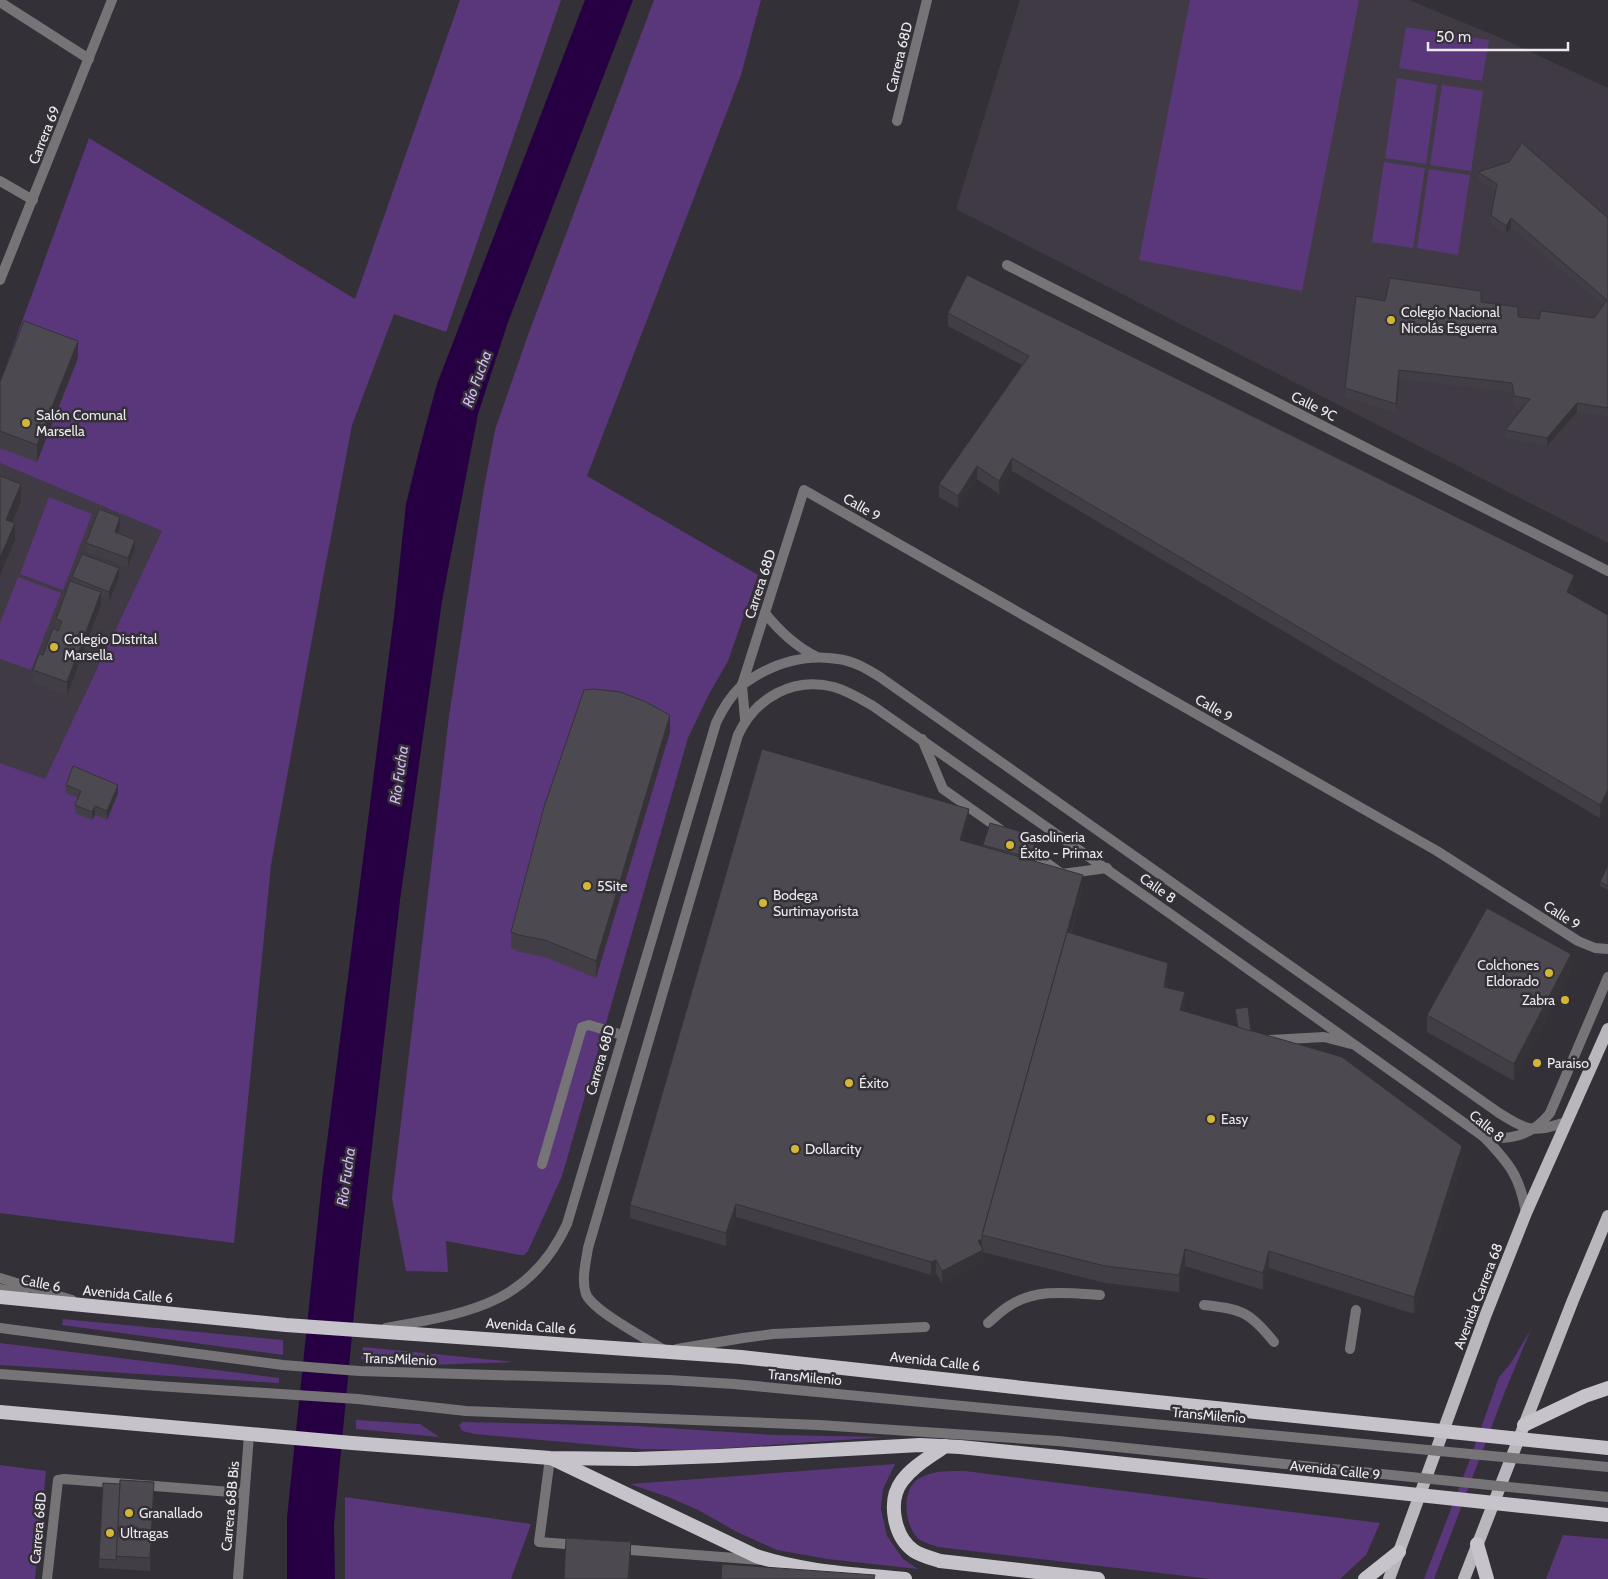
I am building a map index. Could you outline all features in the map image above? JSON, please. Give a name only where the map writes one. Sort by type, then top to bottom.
[{"type":"highway","name":"Avenida Calle 6","points":[[0,1297],[370,1332],[781,1360],[1060,1392],[1608,1448]]},
{"type":"highway","points":[[1524,1425],[1585,1396],[1608,1388]]},
{"type":"highway","points":[[0,1412],[249,1435],[550,1458],[636,1459],[886,1446],[945,1446]]},
{"type":"highway","points":[[945,1446],[913,1469],[901,1482],[895,1495],[896,1524],[902,1538],[912,1550],[940,1561],[1098,1579]]},
{"type":"highway","name":"Avenida Calle 9","points":[[945,1446],[1608,1515]]},
{"type":"highway","points":[[550,1458],[732,1545],[772,1561],[807,1568],[905,1579]]},
{"type":"highway","points":[[1477,1544],[1487,1579]]},
{"type":"highway","points":[[1365,1579],[1400,1552]]},
{"type":"main road","name":"Avenida Carrera 68","points":[[1389,1579],[1486,1314],[1526,1213],[1608,1029]]},
{"type":"main road","points":[[1464,1579],[1573,1300],[1608,1216]]},
{"type":"street","name":"Carrera 69","points":[[0,280],[112,0]]},
{"type":"street","name":"Carrera 68D","points":[[897,121],[927,0]]},
{"type":"street","points":[[0,2],[89,59]]},
{"type":"street","points":[[0,181],[33,200]]},
{"type":"street","name":"Calle 9C","points":[[1007,265],[1608,571]]},
{"type":"street","name":"Carrera 68D","points":[[370,1332],[467,1312],[497,1299],[516,1288],[532,1275],[547,1258],[560,1238],[566,1224],[716,723],[722,710],[742,685],[804,490]]},
{"type":"street","name":"Calle 9","points":[[804,490],[1437,852],[1578,941],[1595,948],[1608,949]]},
{"type":"street","points":[[765,613],[789,639],[803,650],[818,657]]},
{"type":"street","name":"Calle 8","points":[[742,685],[770,668],[795,659],[818,657],[839,659],[858,665],[880,676],[1499,1113],[1517,1124],[1533,1130]]},
{"type":"street","name":"Calle 8","points":[[665,1351],[594,1306],[586,1296],[584,1282],[588,1248],[738,735],[745,719],[764,700],[778,692],[799,686],[818,684],[836,687],[851,693],[873,706],[1107,868],[1484,1137],[1514,1172],[1524,1200],[1526,1213]]},
{"type":"street","name":"Carrera 68D","points":[[742,685],[745,719]]},
{"type":"street","points":[[922,739],[943,789],[1001,830]]},
{"type":"street","points":[[1033,853],[1062,874],[1107,868]]},
{"type":"street","points":[[1484,1137],[1495,1139],[1524,1135],[1543,1122],[1550,1113],[1608,977]]},
{"type":"street","points":[[542,1164],[582,1027],[589,1025],[622,1035]]},
{"type":"street","points":[[1258,1040],[1324,1038],[1355,1045]]},
{"type":"street","points":[[1533,1130],[1544,1129],[1566,1122]]},
{"type":"street","name":"Calle 6","points":[[0,1278],[96,1307]]},
{"type":"street","name":"Calle 6","points":[[0,1289],[96,1307]]},
{"type":"street","points":[[988,1323],[1010,1305],[1041,1294],[1058,1292],[1100,1294]]},
{"type":"street","points":[[1204,1305],[1238,1310],[1253,1318],[1274,1342]]},
{"type":"street","points":[[1350,1349],[1356,1310]]},
{"type":"street","points":[[665,1351],[774,1334],[925,1327]]},
{"type":"street","name":"TransMilenio","points":[[0,1328],[283,1365],[359,1372],[669,1380],[734,1384],[1608,1467]]},
{"type":"street","points":[[0,1374],[358,1399],[466,1411],[819,1425],[1058,1441],[1608,1497]]},
{"type":"street","name":"Carrera 68B Bis","points":[[238,1579],[249,1435]]},
{"type":"street","points":[[550,1458],[540,1542],[586,1546]]},
{"type":"street","name":"Carrera 68D","points":[[47,1579],[58,1480],[244,1493]]},
{"type":"street","points":[[605,1548],[772,1561]]},
{"type":"shaded area","points":[[460,0],[561,0],[446,332],[394,314],[352,425],[271,865],[234,1243],[0,1213],[0,763],[45,779],[162,531],[0,463],[0,382],[89,138],[355,299]]},
{"type":"shaded area","points":[[654,0],[761,0],[741,75],[587,476],[758,575],[728,661],[708,696],[688,738],[562,1176],[528,1251],[524,1255],[520,1255],[446,1241],[448,1272],[406,1271],[392,1198],[449,716],[484,488],[495,430],[528,335]]},
{"type":"shaded area","name":"Colegio Nacional Nicolás Esguerra","points":[[1020,0],[1409,0],[1501,38],[1608,88],[1608,543],[956,209]]},
{"type":"shaded area","points":[[1190,0],[1359,0],[1302,291],[1139,260]]},
{"type":"shaded area","points":[[1406,27],[1489,40],[1482,81],[1399,68]]},
{"type":"shaded area","points":[[1397,78],[1437,85],[1426,164],[1385,158]]},
{"type":"shaded area","points":[[1442,85],[1483,91],[1471,171],[1430,165]]},
{"type":"shaded area","points":[[1384,162],[1425,168],[1413,248],[1372,242]]},
{"type":"shaded area","points":[[1429,169],[1470,175],[1458,255],[1417,248]]},
{"type":"shaded area","name":"Colegio Distrital Marsella","points":[[0,463],[162,531],[45,779],[0,763]]},
{"type":"shaded area","points":[[49,497],[92,514],[63,590],[20,574]]},
{"type":"shaded area","points":[[18,577],[61,593],[31,670],[0,659],[0,623]]},
{"type":"shaded area","points":[[63,1319],[283,1340],[283,1355],[62,1325]]},
{"type":"shaded area","points":[[1531,1329],[1504,1394],[1434,1579],[1424,1579],[1499,1377],[1511,1363]]},
{"type":"shaded area","points":[[0,1343],[279,1378],[279,1383],[0,1365]]},
{"type":"shaded area","points":[[363,1347],[514,1362],[427,1365],[361,1359]]},
{"type":"shaded area","points":[[356,1420],[420,1424],[439,1437],[356,1429]]},
{"type":"shaded area","points":[[463,1422],[636,1426],[775,1435],[885,1437],[698,1450],[641,1449],[475,1434],[462,1431],[459,1425]]},
{"type":"shaded area","points":[[895,1464],[883,1489],[881,1509],[887,1536],[903,1559],[918,1569],[827,1559],[777,1550],[737,1532],[698,1510],[630,1484]]},
{"type":"shaded area","points":[[0,1465],[46,1471],[35,1579],[0,1579]]},
{"type":"shaded area","points":[[942,1471],[965,1471],[1380,1523],[1366,1555],[1340,1579],[1211,1579],[938,1547],[920,1540],[910,1527],[908,1518],[906,1508],[909,1490],[920,1478],[931,1474]]},
{"type":"shaded area","points":[[345,1497],[531,1524],[511,1579],[345,1579]]},
{"type":"shaded area","points":[[1563,1535],[1608,1539],[1608,1579],[1546,1579]]},
{"type":"water","name":"Río Fucha","points":[[585,0],[633,0],[508,322],[478,414],[442,601],[400,900],[359,1261],[334,1525],[335,1579],[287,1579],[287,1518],[322,1181],[394,616],[406,504],[437,384]]},
{"type":"building","points":[[1522,143],[1608,218],[1608,408],[1577,403],[1547,438],[1505,430],[1530,399],[1514,396],[1512,383],[1399,370],[1396,404],[1345,388],[1356,296],[1385,301],[1390,278],[1481,291],[1481,302],[1518,307],[1518,317],[1539,319],[1541,311],[1594,318],[1607,300],[1511,218],[1506,226],[1491,215],[1497,184],[1478,172],[1509,162]]},
{"type":"building","points":[[967,275],[1574,575],[1567,592],[1608,615],[1608,790],[1600,805],[1012,458],[999,481],[977,466],[958,496],[939,484],[1029,356],[948,313]]},
{"type":"building","name":"Salón Comunal Marsella","points":[[24,321],[78,341],[37,445],[0,431],[0,382]]},
{"type":"building","points":[[0,476],[21,484],[6,520],[15,523],[0,558]]},
{"type":"building","points":[[99,509],[120,517],[115,532],[135,540],[128,558],[86,543]]},
{"type":"building","points":[[82,554],[119,568],[109,592],[72,577]]},
{"type":"building","points":[[70,581],[101,592],[67,682],[33,670],[39,654],[43,655],[53,628],[58,631],[62,621],[56,619]]},
{"type":"building","points":[[594,689],[620,692],[644,701],[670,715],[596,961],[545,940],[511,932],[544,807],[584,690]]},
{"type":"building","name":"Éxito","points":[[762,749],[969,809],[960,840],[1083,875],[982,1239],[978,1241],[983,1250],[942,1271],[936,1260],[931,1262],[736,1204],[726,1233],[630,1205]]},
{"type":"building","points":[[73,766],[118,785],[107,811],[95,806],[92,812],[75,805],[81,791],[66,785]]},
{"type":"building","name":"Gasolineria Éxito - Primax","points":[[990,823],[1037,836],[1031,858],[983,845]]},
{"type":"building","points":[[1608,865],[1608,886],[1600,882]]},
{"type":"building","points":[[1487,908],[1571,954],[1514,1064],[1427,1015]]},
{"type":"building","name":"Easy","points":[[1067,932],[1168,963],[1164,987],[1185,992],[1180,1010],[1342,1057],[1462,1146],[1414,1297],[1269,1251],[1263,1273],[1185,1249],[1179,1275],[1105,1266],[982,1235]]},
{"type":"building","points":[[1248,1007],[1251,1031],[1238,1027],[1235,1009]]},
{"type":"building","points":[[120,1480],[154,1482],[150,1558],[116,1556]]},
{"type":"building","points":[[103,1483],[120,1484],[116,1560],[99,1559]]},
{"type":"building","points":[[566,1538],[631,1542],[628,1579],[564,1579]]},
{"type":"building","points":[[722,1564],[875,1575],[874,1579],[721,1579]]},
{"type":"place","name":"Colegio Nacional Nicolás Esguerra","points":[[1391,320]]},
{"type":"place","name":"Salón Comunal Marsella","points":[[26,423]]},
{"type":"place","name":"Colegio Distrital Marsella","points":[[54,647]]},
{"type":"place","name":"Gasolineria Éxito - Primax","points":[[1010,845]]},
{"type":"place","name":"5Site","points":[[587,886]]},
{"type":"place","name":"Bodega Surtimayorista","points":[[763,903]]},
{"type":"place","name":"Colchones Eldorado","points":[[1549,973]]},
{"type":"place","name":"Zabra","points":[[1565,1000]]},
{"type":"place","name":"Paraiso","points":[[1537,1063]]},
{"type":"place","name":"Éxito","points":[[849,1083]]},
{"type":"place","name":"Easy","points":[[1211,1119]]},
{"type":"place","name":"Dollarcity","points":[[795,1149]]},
{"type":"place","name":"Granallado","points":[[129,1513]]},
{"type":"place","name":"Ultragas","points":[[110,1533]]}]
